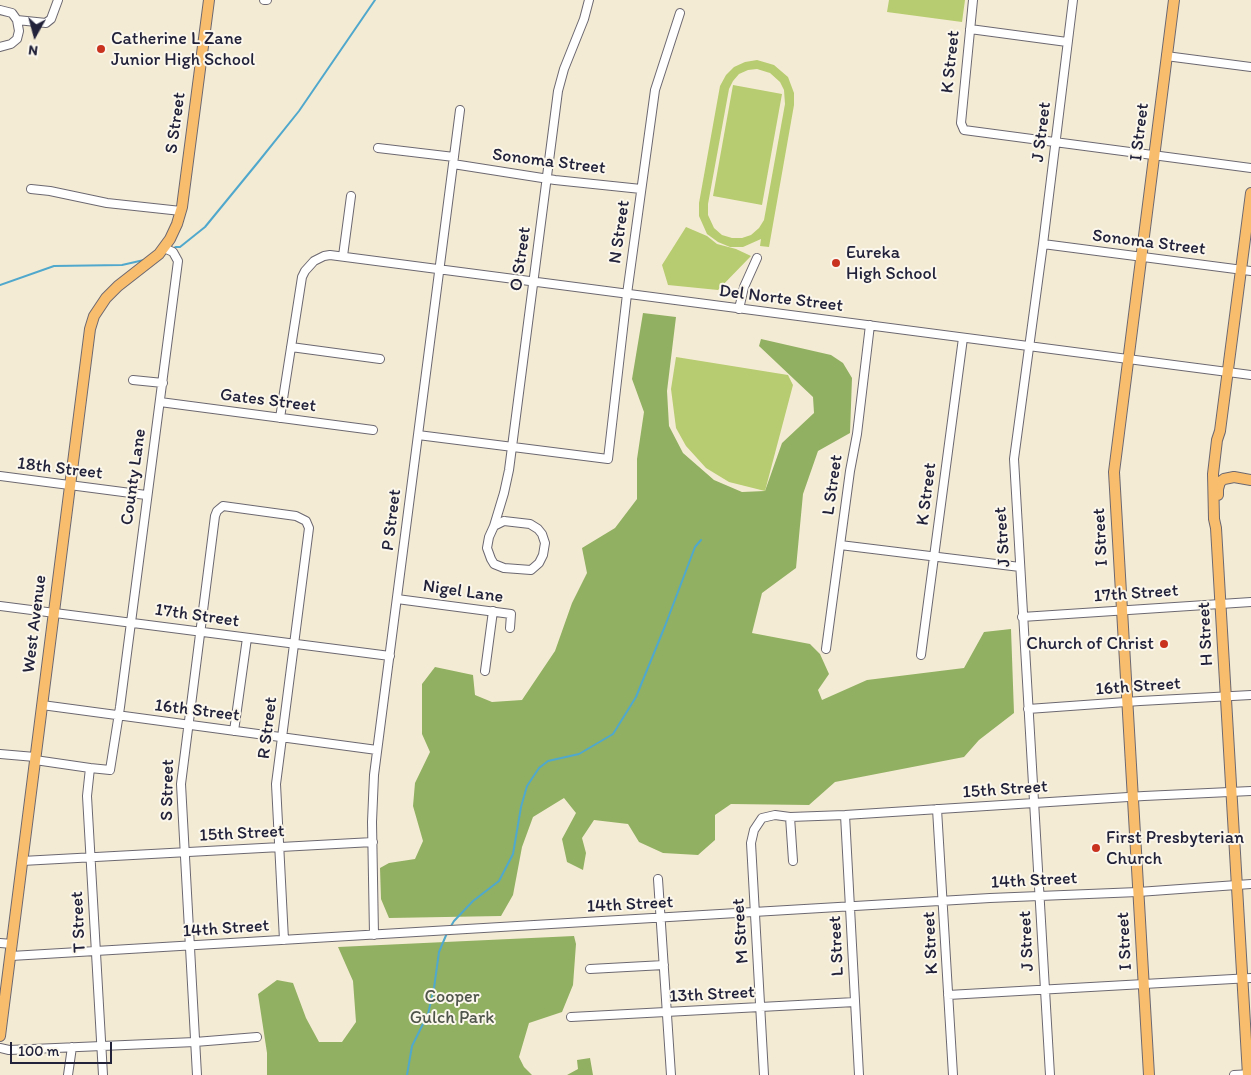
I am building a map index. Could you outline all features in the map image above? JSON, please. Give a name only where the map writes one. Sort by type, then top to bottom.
[{"type":"main road","name":"S Street","points":[[164,248],[174,232],[181,211],[209,0]]},
{"type":"main road","name":"I Street","points":[[1149,1075],[1114,472],[1174,0]]},
{"type":"main road","name":"H Street","points":[[1249,1074],[1247,979],[1237,884],[1214,519],[1213,474],[1228,372],[1246,271],[1251,193]]},
{"type":"main road","name":"West Avenue","points":[[0,1036],[90,328],[92,320],[110,294],[152,261],[164,248]]},
{"type":"main road","points":[[1220,431],[1222,442],[1220,466],[1225,473],[1234,477],[1251,480]]},
{"type":"main road","points":[[1216,528],[1220,518],[1218,489],[1220,482],[1234,477]]},
{"type":"street","points":[[17,20],[46,23],[51,19],[58,0]]},
{"type":"street","name":"O Street","points":[[494,526],[506,484],[512,448],[559,85],[584,19],[589,0]]},
{"type":"street","name":"K Street","points":[[973,0],[962,127],[964,130],[971,132],[1056,142]]},
{"type":"street","name":"J Street","points":[[1050,1075],[1014,459],[1073,0]]},
{"type":"street","points":[[0,10],[12,13],[17,20],[19,31],[16,39],[11,44],[0,47]]},
{"type":"street","name":"N Street","points":[[512,448],[608,459],[627,294],[655,90],[680,13]]},
{"type":"street","points":[[970,29],[1067,42]]},
{"type":"street","points":[[1166,56],[1251,67]]},
{"type":"street","name":"P Street","points":[[374,935],[372,800],[377,750],[460,110]]},
{"type":"street","points":[[1056,142],[1251,168]]},
{"type":"street","name":"Sonoma Street","points":[[378,148],[547,179],[641,189]]},
{"type":"street","points":[[31,189],[107,203],[181,211]]},
{"type":"street","points":[[343,256],[351,196]]},
{"type":"street","name":"Sonoma Street","points":[[1043,244],[1246,271]]},
{"type":"street","name":"County Lane","points":[[118,716],[178,261],[173,252],[164,248]]},
{"type":"street","name":"Del Norte Street","points":[[291,347],[302,277],[310,265],[324,256],[343,256],[1251,375]]},
{"type":"street","points":[[739,309],[744,287],[757,258]]},
{"type":"street","name":"L Street","points":[[826,649],[852,453],[857,434],[870,326]]},
{"type":"street","name":"K Street","points":[[921,655],[963,338]]},
{"type":"street","points":[[280,418],[291,347],[380,359]]},
{"type":"street","points":[[133,380],[163,383]]},
{"type":"street","name":"Gates Street","points":[[160,402],[373,430]]},
{"type":"street","points":[[418,435],[512,448]]},
{"type":"street","name":"18th Street","points":[[0,476],[146,495]]},
{"type":"street","name":"S Street","points":[[197,1075],[181,784],[215,516],[218,509],[223,506],[229,506],[296,516],[306,521]]},
{"type":"street","name":"R Street","points":[[284,940],[276,784],[308,532],[306,521]]},
{"type":"street","points":[[509,521],[526,523],[538,529],[542,534],[544,543],[544,552],[539,563],[531,570],[526,571],[504,568],[494,564],[488,554],[487,542],[494,526],[500,522],[509,521]]},
{"type":"street","points":[[840,545],[1020,567]]},
{"type":"street","name":"Nigel Lane","points":[[397,598],[511,614],[510,628]]},
{"type":"street","name":"17th Street","points":[[1022,617],[1251,602]]},
{"type":"street","name":"17th Street","points":[[0,606],[53,611],[131,623],[390,656]]},
{"type":"street","points":[[485,671],[493,611]]},
{"type":"street","points":[[234,731],[247,638]]},
{"type":"street","name":"16th Street","points":[[1028,709],[1251,695]]},
{"type":"street","name":"16th Street","points":[[42,705],[377,750]]},
{"type":"street","points":[[0,754],[110,770],[118,716]]},
{"type":"street","name":"T Street","points":[[90,768],[88,796],[90,857],[103,1075]]},
{"type":"street","name":"15th Street","points":[[762,818],[775,815],[790,817],[844,815],[1251,790]]},
{"type":"street","name":"K Street","points":[[937,809],[953,1075]]},
{"type":"street","name":"L Street","points":[[844,815],[859,1075]]},
{"type":"street","points":[[790,817],[793,861]]},
{"type":"street","name":"M Street","points":[[762,818],[754,830],[750,843],[764,1075]]},
{"type":"street","name":"15th Street","points":[[22,861],[373,842]]},
{"type":"street","points":[[658,879],[671,1075]]},
{"type":"street","name":"14th Street","points":[[10,956],[1251,884]]},
{"type":"street","points":[[0,943],[12,944]]},
{"type":"street","points":[[590,969],[664,965]]},
{"type":"street","points":[[948,995],[1247,979]]},
{"type":"street","name":"13th Street","points":[[571,1017],[855,1002]]},
{"type":"street","points":[[0,1048],[9,1050],[195,1042],[257,1037]]},
{"type":"street","points":[[68,1075],[72,1047]]},
{"type":"street","points":[[1234,1075],[1249,1074]]},
{"type":"green space","points":[[889,0],[965,0],[962,22],[887,12]]},
{"type":"green space","points":[[757,60],[774,65],[788,77],[794,93],[794,105],[769,247],[760,246],[761,239],[743,247],[730,247],[718,242],[707,234],[699,216],[699,203],[720,86],[726,75],[734,67],[745,62]],"holes":[[[757,69],[770,73],[780,82],[784,90],[785,104],[764,220],[751,235],[742,238],[732,238],[722,235],[714,228],[708,215],[708,204],[729,89],[739,74],[748,70]]]},
{"type":"green space","points":[[733,85],[782,94],[762,205],[713,196]]},
{"type":"green space","points":[[686,227],[707,236],[717,244],[736,249],[751,256],[718,290],[668,285],[662,265]]},
{"type":"green space","points":[[643,313],[676,317],[667,391],[669,426],[683,453],[714,480],[742,492],[765,491],[782,443],[814,413],[813,397],[759,346],[761,339],[831,355],[843,363],[852,378],[850,433],[818,451],[803,494],[796,568],[762,593],[752,633],[810,644],[820,654],[829,674],[818,690],[822,700],[867,680],[964,668],[984,632],[1011,629],[1014,713],[979,740],[964,757],[835,782],[809,805],[731,804],[715,815],[715,840],[698,855],[663,853],[639,842],[628,824],[594,820],[582,838],[586,853],[583,870],[567,862],[562,839],[576,813],[564,798],[533,817],[522,847],[513,895],[501,916],[389,918],[381,899],[380,868],[389,863],[415,859],[423,841],[413,806],[415,783],[430,752],[422,734],[422,684],[435,667],[473,675],[475,695],[492,702],[522,700],[555,651],[572,603],[587,573],[582,548],[615,528],[637,499],[637,459],[644,412],[632,379]]},
{"type":"green space","points":[[676,357],[788,375],[793,385],[765,491],[729,482],[706,468],[686,446],[676,428],[671,389]]},
{"type":"green space","name":"Cooper Gulch Park","points":[[574,936],[576,944],[573,985],[562,1012],[529,1023],[519,1057],[524,1067],[532,1075],[267,1075],[267,1053],[258,994],[277,980],[293,983],[306,1018],[319,1042],[342,1042],[356,1022],[353,981],[338,947]]},
{"type":"green space","points":[[590,1058],[593,1075],[567,1075],[578,1069],[577,1060]]},
{"type":"waterway","points":[[172,249],[180,247],[205,227],[259,161],[299,111],[375,0]]},
{"type":"waterway","points":[[0,285],[54,266],[122,265],[144,260]]},
{"type":"waterway","points":[[451,926],[473,901],[499,881],[513,854],[521,807],[527,786],[539,768],[548,761],[579,754],[613,734],[636,697],[695,547],[701,540]]},
{"type":"waterway","points":[[407,1075],[412,1046],[428,1014],[439,952],[447,933]]},
{"type":"place","name":"Catherine L Zane Junior High School","points":[[101,49]]},
{"type":"place","name":"Eureka High School","points":[[836,263]]},
{"type":"place","name":"Church of Christ","points":[[1164,644]]},
{"type":"place","name":"First Presbyterian Church","points":[[1096,848]]}]
